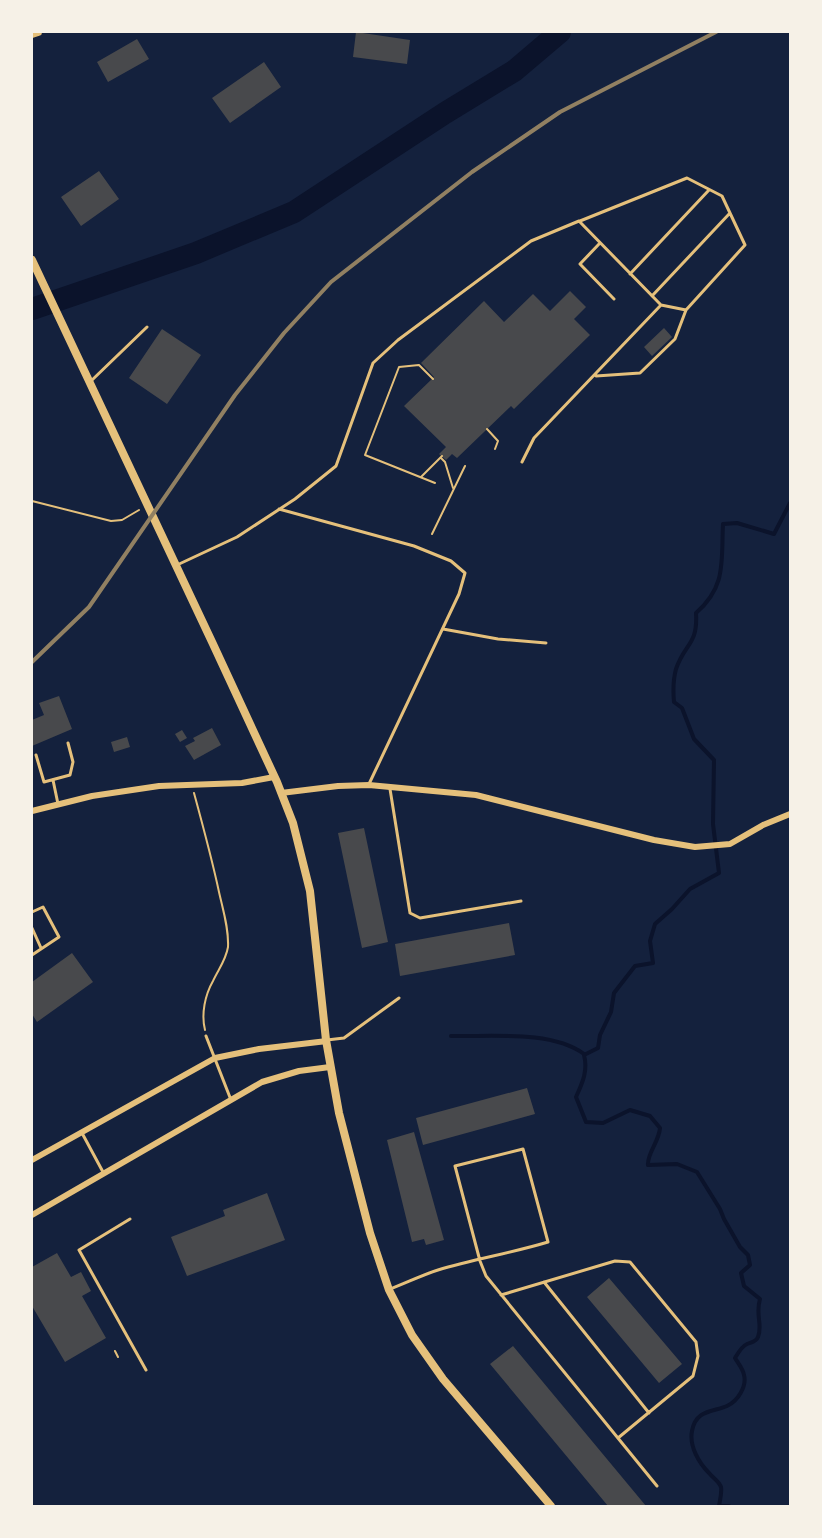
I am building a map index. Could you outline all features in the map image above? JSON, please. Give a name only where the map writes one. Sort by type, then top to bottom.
[{"type":"main road","points":[[32,34],[38,32]]},
{"type":"main road","points":[[32,260],[274,777],[301,849],[310,891],[330,1068],[348,1154],[389,1290],[412,1335],[443,1379],[551,1506]]},
{"type":"street","points":[[32,811],[58,804],[159,786],[242,783],[274,777]]},
{"type":"street","points":[[281,793],[338,786],[369,785],[477,795],[694,848],[730,844],[790,814]]},
{"type":"street","points":[[32,1160],[214,1058],[326,1040]]},
{"type":"street","points":[[32,1215],[262,1082],[299,1071],[330,1068]]},
{"type":"lane","points":[[175,566],[237,537],[336,466],[374,363],[390,346],[531,242],[687,178],[722,196],[745,245],[686,310],[675,339],[640,373],[595,376]]},
{"type":"lane","points":[[630,274],[709,190]]},
{"type":"lane","points":[[652,296],[730,213]]},
{"type":"lane","points":[[579,221],[661,305],[686,310]]},
{"type":"lane","points":[[600,243],[580,264],[614,299]]},
{"type":"lane","points":[[522,462],[534,438],[661,305]]},
{"type":"lane","points":[[89,382],[147,327]]},
{"type":"lane","points":[[279,509],[414,546],[451,561],[465,573],[459,594],[369,785]]},
{"type":"lane","points":[[443,629],[498,639],[546,644]]},
{"type":"lane","points":[[36,755],[44,782],[70,775],[73,762],[68,743]]},
{"type":"lane","points":[[53,780],[58,804]]},
{"type":"lane","points":[[390,787],[410,913],[420,918],[521,901]]},
{"type":"lane","points":[[32,912],[43,907],[59,937],[32,955]]},
{"type":"lane","points":[[32,928],[41,948]]},
{"type":"lane","points":[[326,1040],[344,1038],[399,998]]},
{"type":"lane","points":[[206,1036],[231,1100]]},
{"type":"lane","points":[[81,1131],[104,1174]]},
{"type":"lane","points":[[389,1290],[438,1270],[480,1261],[548,1242],[523,1149],[455,1166],[480,1261],[486,1276],[657,1486]]},
{"type":"lane","points":[[130,1219],[79,1250],[146,1370]]},
{"type":"lane","points":[[501,1295],[615,1260],[630,1262],[696,1342],[698,1356],[693,1376],[618,1438]]},
{"type":"lane","points":[[544,1282],[649,1413]]},
{"type":"path","points":[[433,379],[419,365],[399,367],[365,455],[435,483]]},
{"type":"path","points":[[487,429],[498,441],[495,449]]},
{"type":"path","points":[[421,477],[441,457],[445,462],[453,489]]},
{"type":"path","points":[[432,534],[465,466]]},
{"type":"path","points":[[32,501],[117,522],[147,506]]},
{"type":"path","points":[[192,785],[216,877],[228,938],[225,959],[206,997],[203,1012],[206,1036]]},
{"type":"path","points":[[115,1351],[118,1357]]},
{"type":"building","points":[[356,32],[410,40],[407,64],[353,57]]},
{"type":"building","points":[[137,39],[149,59],[108,82],[97,62]]},
{"type":"building","points":[[264,62],[281,87],[230,123],[212,98]]},
{"type":"building","points":[[99,171],[119,199],[81,226],[61,197]]},
{"type":"building","points":[[570,291],[586,307],[574,319],[590,335],[514,409],[511,406],[457,458],[452,454],[446,460],[439,454],[446,447],[404,406],[434,377],[421,363],[484,301],[504,322],[533,294],[550,311]]},
{"type":"building","points":[[664,328],[672,337],[652,356],[644,347]]},
{"type":"building","points":[[162,329],[201,355],[167,404],[129,378]]},
{"type":"building","points":[[59,696],[72,729],[32,746],[32,720],[44,715],[39,703]]},
{"type":"building","points":[[212,728],[221,745],[194,760],[185,746],[195,741],[193,738]]},
{"type":"building","points":[[182,730],[187,738],[180,742],[175,734]]},
{"type":"building","points":[[127,737],[130,747],[114,752],[111,742]]},
{"type":"building","points":[[364,828],[388,942],[362,948],[338,833]]},
{"type":"building","points":[[509,923],[515,955],[400,976],[395,944]]},
{"type":"building","points":[[72,953],[93,982],[37,1022],[32,1014],[32,982]]},
{"type":"building","points":[[527,1088],[535,1114],[423,1145],[416,1118]]},
{"type":"building","points":[[414,1132],[444,1240],[426,1245],[424,1239],[412,1242],[387,1140]]},
{"type":"building","points":[[267,1193],[285,1240],[187,1276],[171,1237],[225,1216],[223,1210]]},
{"type":"building","points":[[57,1253],[71,1277],[81,1272],[91,1291],[82,1296],[106,1338],[65,1362],[32,1306],[32,1267]]},
{"type":"building","points":[[609,1278],[682,1364],[659,1383],[587,1297]]},
{"type":"building","points":[[513,1346],[646,1506],[608,1506],[490,1364]]},
{"type":"waterway","points":[[32,309],[196,253],[294,212],[445,113],[514,71],[560,32]]},
{"type":"waterway","points":[[729,1506],[719,1506],[721,1487],[698,1459],[691,1437],[694,1424],[701,1415],[731,1404],[743,1388],[745,1379],[742,1368],[735,1358],[743,1346],[756,1340],[760,1328],[758,1310],[760,1299],[744,1286],[741,1273],[750,1265],[748,1255],[740,1247],[697,1172],[677,1164],[648,1165],[649,1156],[660,1128],[650,1116],[630,1110],[603,1123],[586,1122],[576,1097],[584,1076],[584,1055],[598,1048],[600,1035],[611,1012],[614,993],[635,966],[653,963],[650,941],[655,924],[690,889],[719,873],[713,824],[714,760],[694,739],[682,708],[674,702],[675,673],[693,638],[696,613],[706,603],[718,583],[722,561],[723,524],[737,523],[774,534],[790,503]]},
{"type":"waterway","points":[[451,1036],[538,1038],[570,1046],[584,1054]]},
{"type":"railway","points":[[32,662],[89,607],[235,395],[284,333],[331,282],[472,172],[560,112],[716,32]]}]
